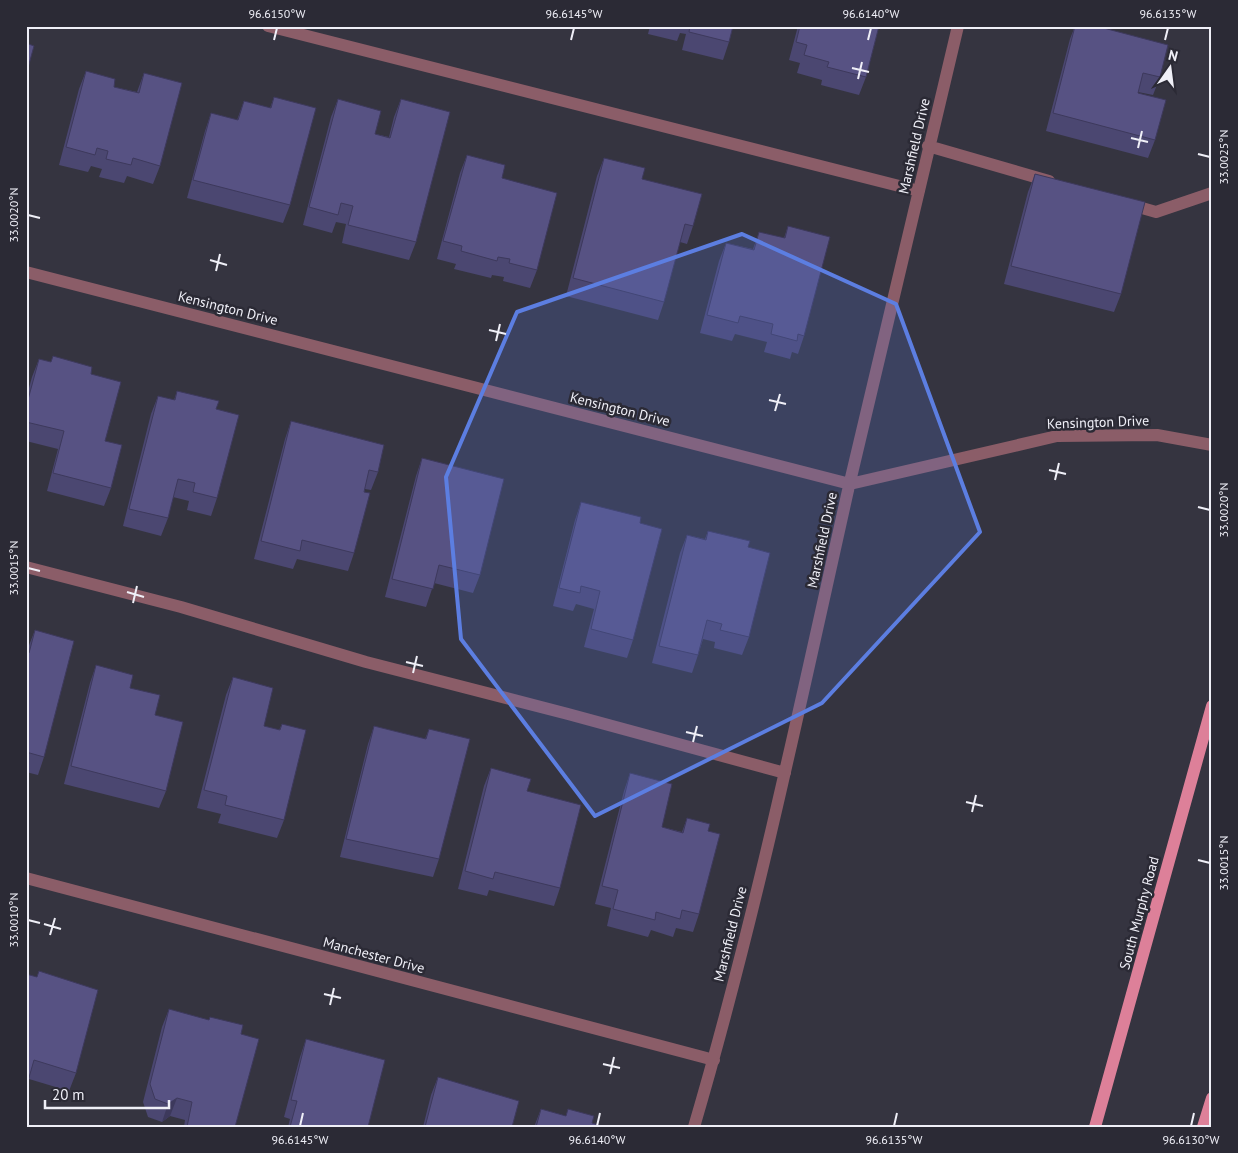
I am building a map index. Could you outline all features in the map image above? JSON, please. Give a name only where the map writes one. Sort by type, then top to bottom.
[{"type":"main road","name":"South Murphy Road","points":[[1095,1127],[1212,706]]},
{"type":"main road","points":[[1203,1127],[1212,1098]]},
{"type":"street","points":[[268,26],[918,191]]},
{"type":"street","name":"Marshfield Drive","points":[[694,1127],[714,1060],[785,774],[928,146],[958,26]]},
{"type":"street","points":[[928,146],[1062,184]]},
{"type":"street","points":[[1118,201],[1156,212],[1212,194]]},
{"type":"street","name":"Kensington Drive","points":[[26,272],[850,484],[1057,436],[1157,435],[1212,445]]},
{"type":"street","points":[[26,567],[181,607],[366,662],[568,714],[785,774]]},
{"type":"street","name":"Manchester Drive","points":[[26,878],[714,1060]]},
{"type":"highlighted area","points":[[742,234],[896,304],[980,532],[822,703],[595,816],[461,639],[446,477],[517,312]]},
{"type":"building","points":[[26,26],[30,26],[26,39]]},
{"type":"building","points":[[690,26],[733,26],[729,42],[689,32]]},
{"type":"building","points":[[800,26],[879,26],[866,77],[827,67],[829,62],[804,55],[807,45],[796,42]]},
{"type":"building","points":[[1075,26],[1096,26],[1168,45],[1160,77],[1143,73],[1138,93],[1166,100],[1155,140],[1053,113]]},
{"type":"building","points":[[26,43],[34,46],[26,75]]},
{"type":"building","points":[[86,71],[115,79],[114,87],[139,93],[144,73],[182,83],[160,166],[133,158],[131,165],[106,159],[108,151],[97,148],[95,155],[66,147]]},
{"type":"building","points":[[274,97],[316,108],[290,205],[193,180],[211,113],[238,120],[244,101],[271,108]]},
{"type":"building","points":[[338,99],[381,111],[375,134],[390,138],[401,99],[450,112],[416,242],[348,225],[353,206],[341,203],[338,215],[309,207]]},
{"type":"building","points":[[467,155],[505,165],[502,178],[557,193],[537,270],[509,263],[510,259],[498,257],[497,261],[461,251],[462,246],[443,241]]},
{"type":"building","points":[[604,158],[645,168],[642,179],[702,194],[693,226],[685,224],[664,302],[573,278]]},
{"type":"building","points":[[1035,174],[1145,202],[1121,294],[1011,266]]},
{"type":"building","points":[[788,226],[830,237],[804,336],[798,334],[797,341],[771,334],[773,324],[740,316],[738,323],[707,315],[726,243],[754,250],[759,232],[785,238]]},
{"type":"building","points":[[53,356],[92,367],[91,374],[121,382],[105,441],[122,445],[111,488],[53,473],[64,431],[26,422],[26,407],[39,359],[51,362]]},
{"type":"building","points":[[177,391],[219,401],[216,409],[239,415],[217,498],[193,492],[195,483],[178,479],[168,518],[129,509],[158,396],[175,400]]},
{"type":"building","points":[[291,421],[384,445],[378,472],[369,470],[364,492],[370,493],[354,553],[302,540],[300,551],[261,541]]},
{"type":"building","points":[[422,458],[504,479],[480,575],[439,565],[433,589],[392,579]]},
{"type":"building","points":[[581,502],[641,517],[640,523],[662,529],[633,640],[591,629],[600,591],[581,586],[580,593],[559,588]]},
{"type":"building","points":[[708,531],[750,541],[748,547],[770,553],[749,637],[720,630],[722,624],[707,620],[698,655],[659,646],[687,535],[706,540]]},
{"type":"building","points":[[35,630],[74,641],[44,757],[26,752],[26,653],[29,653]]},
{"type":"building","points":[[96,665],[133,675],[130,688],[160,695],[155,715],[183,722],[166,791],[71,766]]},
{"type":"building","points":[[233,677],[273,688],[264,726],[280,730],[282,724],[306,730],[284,820],[225,805],[227,796],[204,790]]},
{"type":"building","points":[[374,726],[426,739],[429,729],[470,739],[439,859],[346,839]]},
{"type":"building","points":[[491,768],[531,779],[527,791],[581,805],[560,888],[495,872],[493,879],[465,871]]},
{"type":"building","points":[[630,773],[672,784],[662,827],[683,833],[687,818],[710,824],[708,831],[720,834],[699,914],[682,910],[680,919],[656,912],[655,920],[613,909],[618,890],[602,886]]},
{"type":"building","points":[[39,971],[98,990],[76,1073],[34,1060],[26,1088],[26,974],[37,977]]},
{"type":"building","points":[[169,1009],[209,1020],[210,1017],[243,1025],[241,1034],[259,1039],[235,1127],[187,1127],[192,1102],[177,1098],[168,1104],[155,1099],[150,1084]]},
{"type":"building","points":[[306,1039],[385,1060],[368,1127],[290,1127],[297,1101],[291,1100]]},
{"type":"building","points":[[438,1077],[519,1101],[512,1127],[425,1127]]},
{"type":"building","points":[[541,1109],[566,1116],[568,1109],[594,1116],[592,1123],[605,1127],[536,1127]]}]
